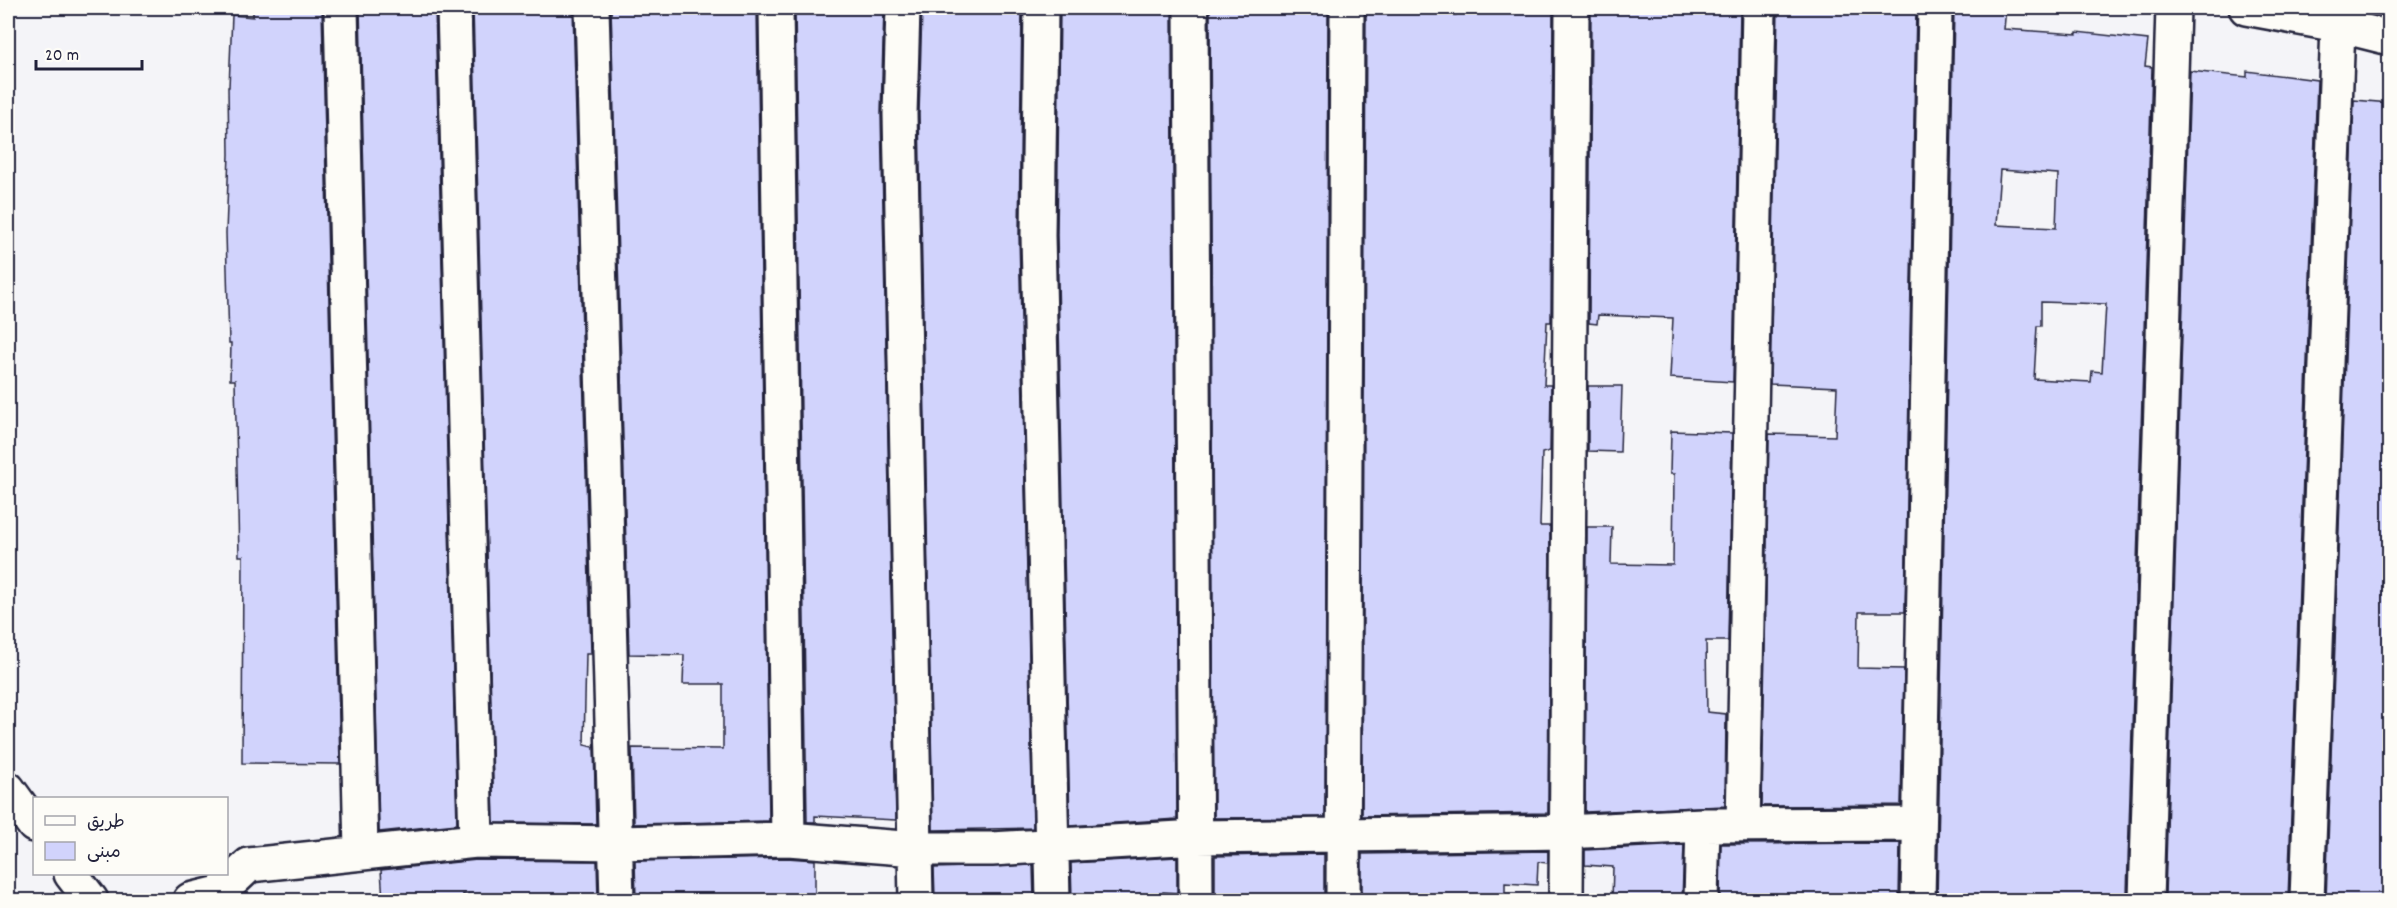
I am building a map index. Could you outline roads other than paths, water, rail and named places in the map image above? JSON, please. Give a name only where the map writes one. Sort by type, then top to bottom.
[{"type":"street","points":[[341,8],[362,851]]},
{"type":"street","points":[[454,8],[476,841]]},
{"type":"street","points":[[592,8],[617,900]]},
{"type":"street","points":[[776,8],[788,839]]},
{"type":"street","points":[[903,8],[900,114],[916,900]]},
{"type":"street","points":[[1041,8],[1038,235],[1053,900]]},
{"type":"street","points":[[1191,8],[1196,900]]},
{"type":"street","points":[[1343,900],[1347,8]]},
{"type":"street","points":[[1566,900],[1572,8]]},
{"type":"street","points":[[1743,825],[1759,8]]},
{"type":"street","points":[[1918,900],[1935,8]]},
{"type":"street","points":[[2146,900],[2173,8]]},
{"type":"street","points":[[2246,8],[2390,38]]},
{"type":"street","points":[[2307,900],[2338,26]]},
{"type":"street","points":[[8,789],[33,824]]},
{"type":"street","points":[[190,900],[219,893],[249,865],[362,851],[476,841],[617,843],[788,839],[916,849],[992,849],[1197,837],[1566,832],[1703,825],[1918,824]]},
{"type":"street","points":[[1701,900],[1703,825]]},
{"type":"street","points":[[72,875],[91,900]]}]
